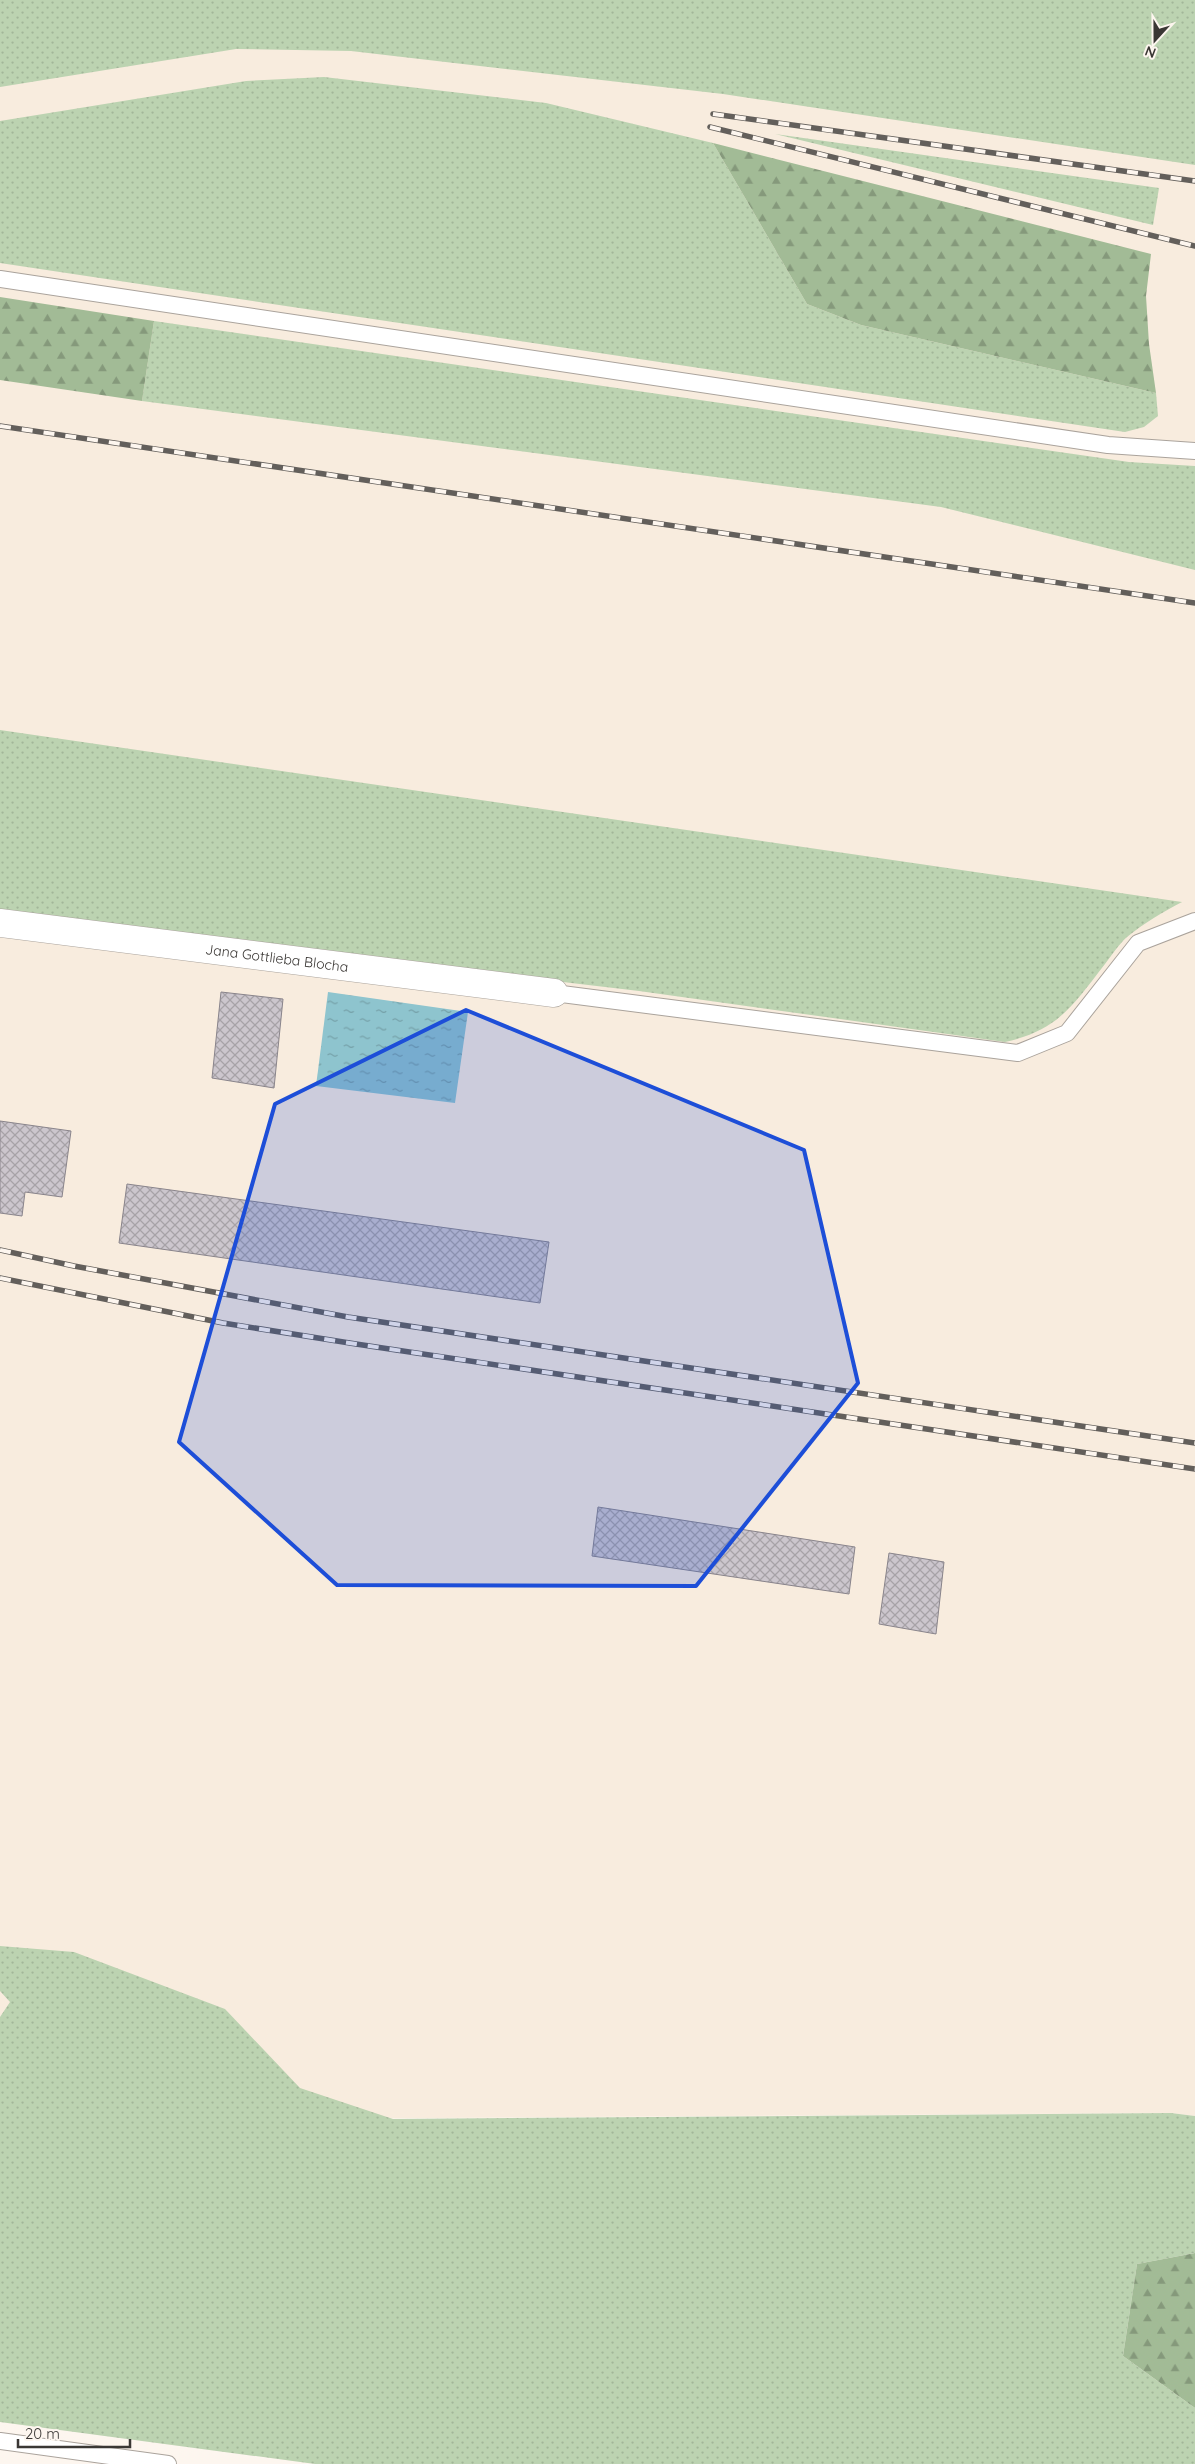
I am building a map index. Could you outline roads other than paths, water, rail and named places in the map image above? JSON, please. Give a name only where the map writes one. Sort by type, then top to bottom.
[{"type":"street","name":"Jana Gottlieba Blocha","points":[[0,923],[554,992]]},
{"type":"lane","points":[[0,280],[1099,444],[1195,451]]},
{"type":"lane","points":[[554,992],[1018,1053],[1067,1033],[1138,943],[1195,921]]},
{"type":"lane","points":[[0,2441],[168,2464]]},
{"type":"water","points":[[328,992],[468,1012],[455,1103],[316,1086]]},
{"type":"railway","points":[[713,114],[1195,181]]},
{"type":"railway","points":[[710,127],[1195,246]]},
{"type":"railway","points":[[0,426],[1195,603]]},
{"type":"railway","points":[[0,1250],[74,1266],[348,1317],[1195,1443]]},
{"type":"railway","points":[[0,1278],[223,1323],[1195,1469]]}]
